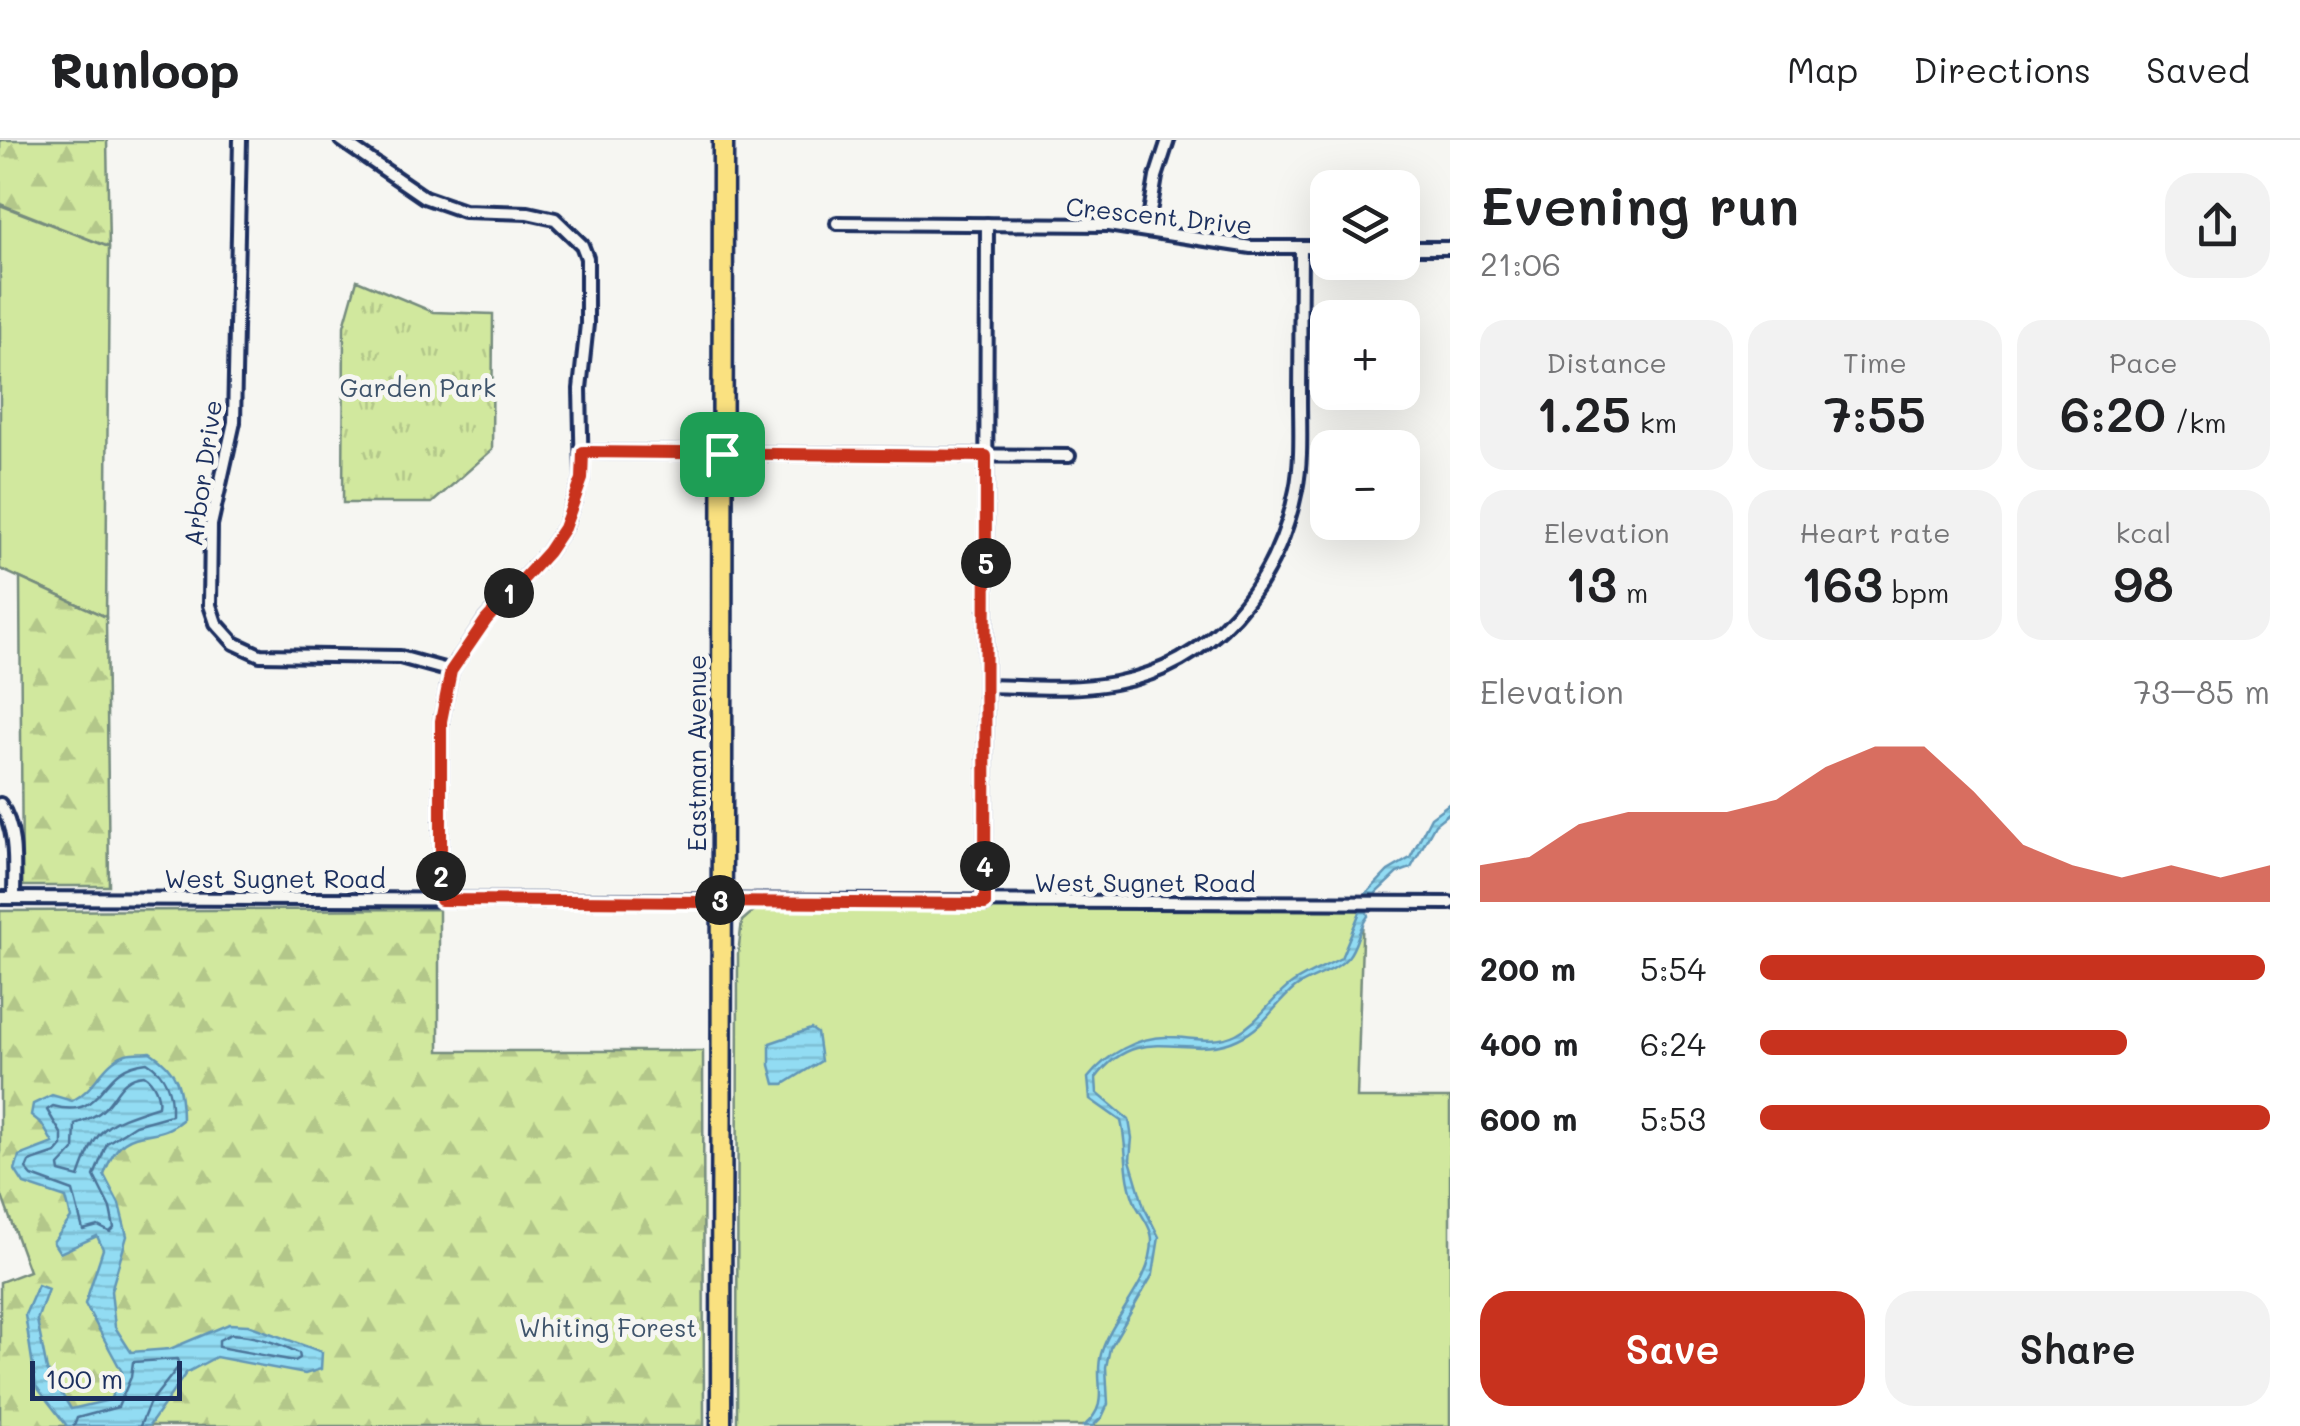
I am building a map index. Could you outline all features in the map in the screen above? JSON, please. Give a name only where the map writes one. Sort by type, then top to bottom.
[{"type":"main road","name":"Eastman Avenue","points":[[721,1426],[723,140]]},
{"type":"street","name":"Arbor Drive","points":[[240,140],[234,422],[211,525],[210,605],[216,624],[234,644],[260,655],[400,657],[451,671]]},
{"type":"street","points":[[341,140],[424,197],[464,212],[528,213],[555,219],[582,245],[588,258],[590,285],[580,388],[582,479],[564,528],[548,552],[486,620],[451,671],[441,721],[441,900]]},
{"type":"street","points":[[1147,230],[1156,177],[1168,140]]},
{"type":"street","name":"Crescent Drive","points":[[837,223],[1108,225],[1251,247],[1310,247]]},
{"type":"street","points":[[985,904],[987,224]]},
{"type":"street","points":[[986,686],[1081,688],[1120,682],[1154,671],[1191,654],[1227,628],[1258,586],[1282,544],[1297,487],[1301,247]]},
{"type":"street","points":[[1420,248],[1450,248]]},
{"type":"street","points":[[583,452],[1068,456]]},
{"type":"street","points":[[0,804],[9,817],[14,898]]},
{"type":"street","name":"West Sugnet Road","points":[[0,898],[1450,903]]},
{"type":"green space","points":[[0,140],[107,140],[109,247],[0,204]]},
{"type":"green space","points":[[0,205],[109,247],[106,617],[0,569]]},
{"type":"green space","name":"Garden Park","points":[[357,280],[433,312],[493,314],[492,450],[432,503],[343,503],[344,326]]},
{"type":"green space","points":[[20,578],[106,617],[109,886],[22,886]]},
{"type":"green space","points":[[757,908],[1363,908],[1357,1098],[1450,1098],[1450,1426],[737,1426],[738,954],[742,921]]},
{"type":"green space","name":"Whiting Forest","points":[[439,909],[439,1051],[703,1051],[704,1426],[0,1426],[0,1282],[29,1271],[0,1191],[0,911]]},
{"type":"water","points":[[1450,803],[1450,812],[1435,824],[1411,868],[1397,873],[1375,894],[1367,893],[1388,871],[1410,858],[1431,817]]},
{"type":"water","points":[[1360,912],[1367,912],[1368,916],[1348,957],[1295,988],[1248,1034],[1220,1045],[1147,1046],[1130,1050],[1113,1060],[1096,1078],[1097,1093],[1129,1120],[1130,1160],[1144,1207],[1159,1237],[1153,1274],[1110,1348],[1106,1367],[1108,1404],[1093,1426],[1084,1426],[1100,1401],[1099,1365],[1106,1340],[1146,1271],[1152,1240],[1129,1184],[1121,1121],[1090,1099],[1088,1078],[1113,1055],[1134,1043],[1168,1037],[1219,1039],[1236,1034],[1293,983],[1341,958]]},
{"type":"water","points":[[811,1029],[817,1033],[821,1061],[784,1084],[775,1084],[770,1043]]},
{"type":"water","points":[[150,1052],[167,1066],[176,1081],[182,1120],[160,1132],[129,1139],[112,1157],[104,1175],[119,1204],[127,1236],[111,1291],[115,1327],[131,1352],[170,1349],[229,1324],[248,1325],[322,1352],[321,1369],[305,1374],[216,1357],[186,1373],[149,1426],[67,1426],[36,1386],[25,1315],[38,1285],[48,1289],[37,1320],[47,1370],[71,1409],[110,1400],[122,1372],[85,1304],[103,1249],[97,1236],[60,1253],[53,1242],[71,1218],[66,1198],[24,1184],[15,1170],[19,1156],[53,1143],[42,1124],[31,1115],[33,1104],[52,1095],[72,1101],[118,1058]]},
{"type":"route","points":[[583,452],[722,454],[986,456],[985,904],[441,900],[441,721],[451,671],[486,620],[548,552],[564,528],[576,504],[583,452]]}]
